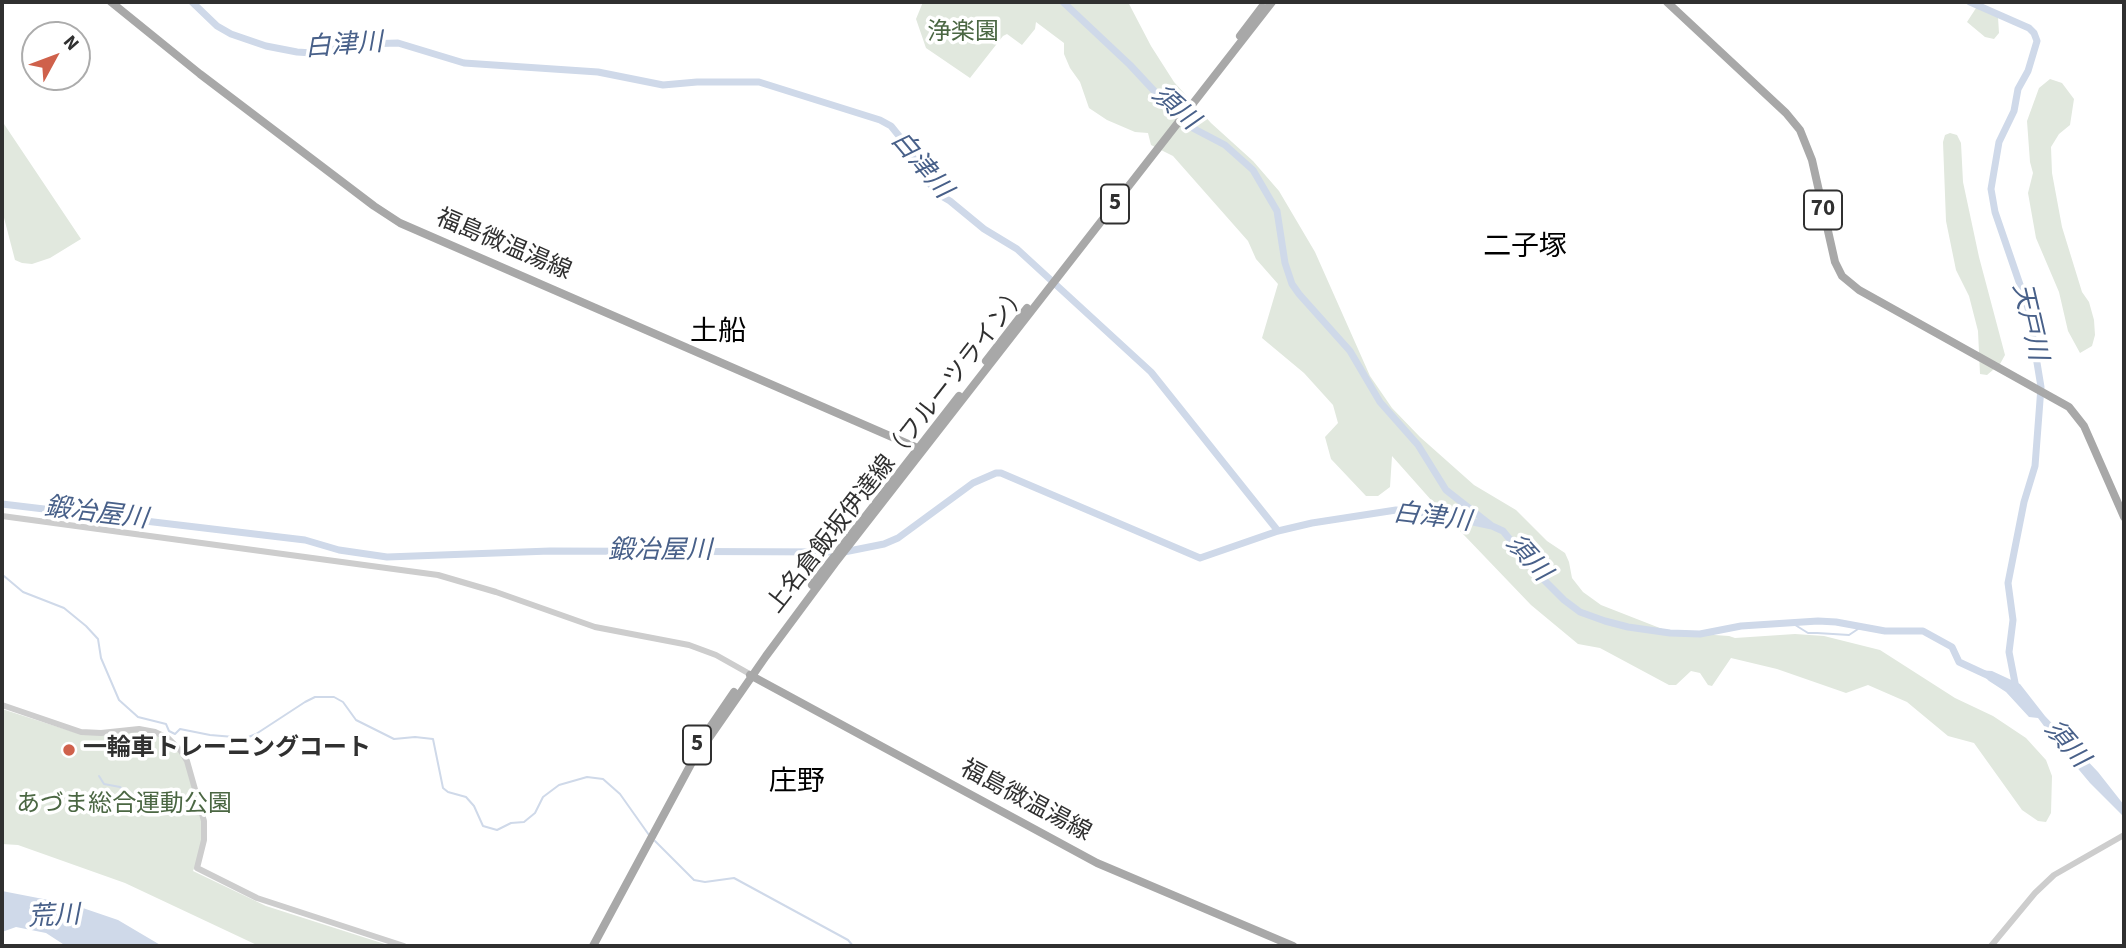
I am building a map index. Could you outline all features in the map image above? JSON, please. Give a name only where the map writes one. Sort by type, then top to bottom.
[{"type":"main road","name":"福島微温湯線","points":[[111,2],[190,66],[400,223],[922,450]]},
{"type":"main road","name":"上名倉飯坂伊達線（フルーツライン）","points":[[1202,90],[1266,2]]},
{"type":"main road","name":"上名倉飯坂伊達線（フルーツライン）","points":[[587,946],[688,758],[834,560],[1272,2]]},
{"type":"main road","name":"70","points":[[1667,2],[1786,113],[1800,130],[1812,160],[1835,262],[1843,276],[1859,290],[2069,407],[2082,422],[2124,517]]},
{"type":"main road","name":"福島微温湯線","points":[[750,675],[1097,863],[1293,946]]},
{"type":"main road","name":"上名倉飯坂伊達線（フルーツライン）","points":[[593,946],[679,784],[750,675]]},
{"type":"street","points":[[2,516],[438,575],[496,592],[594,627],[689,645],[716,655],[750,675]]},
{"type":"street","points":[[2,705],[81,732],[139,729],[168,738],[187,761],[204,821],[204,839],[197,868],[221,882],[273,904],[404,946]]},
{"type":"street","points":[[1991,946],[2041,886],[2054,875],[2124,835]]},
{"type":"green space","name":"浄楽園","points":[[923,2],[1128,2],[1174,82],[1279,191],[1315,252],[1370,376],[1392,408],[1474,485],[1516,510],[1547,541],[1565,553],[1572,578],[1583,592],[1601,605],[1670,632],[1735,638],[1795,634],[1824,636],[1880,650],[1955,698],[1993,716],[2026,738],[2046,760],[2052,776],[2051,813],[2046,822],[2038,821],[2022,810],[1974,743],[1948,736],[1907,702],[1868,685],[1846,693],[1777,669],[1731,658],[1712,686],[1708,685],[1700,673],[1691,671],[1676,685],[1669,685],[1600,648],[1578,644],[1531,605],[1392,456],[1390,487],[1378,496],[1366,496],[1331,459],[1325,437],[1338,423],[1333,405],[1304,373],[1262,338],[1278,284],[1256,259],[1248,241],[1173,156],[1151,145],[1148,133],[1135,132],[1107,120],[1089,108],[1080,82],[1064,54],[1064,43],[1036,22],[1035,29],[1022,45],[1007,34],[1003,36],[970,78],[926,48],[916,19]]},
{"type":"green space","points":[[1978,5],[1985,5],[1998,17],[1999,33],[1994,39],[1985,37],[1967,22]]},
{"type":"green space","points":[[2050,79],[2062,83],[2074,99],[2070,125],[2059,134],[2051,147],[2052,173],[2062,227],[2082,292],[2089,302],[2094,320],[2095,335],[2092,346],[2080,353],[2068,331],[2059,292],[2036,238],[2028,193],[2033,173],[2027,121],[2039,88]]},
{"type":"green space","points":[[2,121],[81,239],[50,258],[32,264],[15,260],[2,210]]},
{"type":"green space","points":[[1945,135],[1957,135],[1961,143],[1963,182],[1979,257],[2005,355],[2000,364],[1987,375],[1980,374],[1978,331],[1969,296],[1956,270],[1946,221],[1943,142]]},
{"type":"green space","name":"あづま総合運動公園","points":[[2,709],[83,735],[138,732],[154,734],[166,740],[183,756],[202,821],[199,856],[193,871],[266,906],[391,946],[259,946],[125,883],[18,845],[2,844]]},
{"type":"water","points":[[1977,670],[1992,671],[2020,684],[2124,805],[2124,821],[2122,815],[2090,783],[2038,718],[2029,717],[2006,692]]},
{"type":"water","name":"荒川","points":[[2,891],[74,905],[118,920],[162,946],[66,946],[46,933],[16,927],[2,932]]},
{"type":"waterway","name":"白津川","points":[[192,2],[217,26],[231,34],[266,46],[297,52],[312,53],[365,44],[398,43],[464,63],[598,72],[663,85],[759,82],[880,120],[891,126],[908,147],[920,171],[938,194],[984,229],[1017,249],[1151,372],[1278,531]]},
{"type":"waterway","name":"須川","points":[[1063,2],[1130,65],[1185,124],[1225,145],[1253,170],[1277,211],[1285,263],[1292,284],[1299,294],[1350,351],[1380,402],[1418,445],[1446,490],[1492,526],[1503,531],[1539,575],[1580,612],[1628,627],[1670,633],[1700,634],[1741,626],[1818,621],[1885,631],[1923,631],[1952,647],[1959,662],[1987,675]]},
{"type":"waterway","name":"天戸川","points":[[1970,2],[2029,28],[2037,41],[2028,71],[2018,89],[2014,111],[1999,142],[1991,189],[1995,212],[2028,308],[2041,387],[2035,466],[2024,502],[2008,583],[2013,620],[2009,652],[2016,688]]},
{"type":"waterway","name":"鍛冶屋川","points":[[2,504],[305,540],[339,550],[387,557],[550,551],[844,552],[884,544],[898,538],[973,483],[996,473],[1200,558],[1278,531],[1396,510],[1435,514],[1492,526]]},
{"type":"waterway","points":[[4,576],[23,592],[64,608],[86,626],[98,639],[101,658],[119,700],[138,717],[166,724],[169,731],[175,734],[180,729],[246,738],[315,697],[334,697],[343,702],[356,720],[394,739],[433,739],[443,788],[466,797],[474,806],[483,826],[497,830],[511,823],[524,822],[535,813],[543,797],[559,785],[587,777],[603,779],[620,794],[649,835]]},
{"type":"waterway","points":[[1792,623],[1808,633],[1849,635],[1861,627]]},
{"type":"waterway","points":[[99,776],[104,784],[120,787],[125,793],[131,793]]},
{"type":"waterway","points":[[655,841],[694,880],[705,882],[734,878],[848,940],[853,946]]},
{"type":"place","name":"一輪車トレーニングコート","points":[[69,750]]},
{"type":"district","name":"二子塚","points":[[1525,249]]},
{"type":"district","name":"土船","points":[[718,334]]},
{"type":"district","name":"庄野","points":[[797,784]]}]
